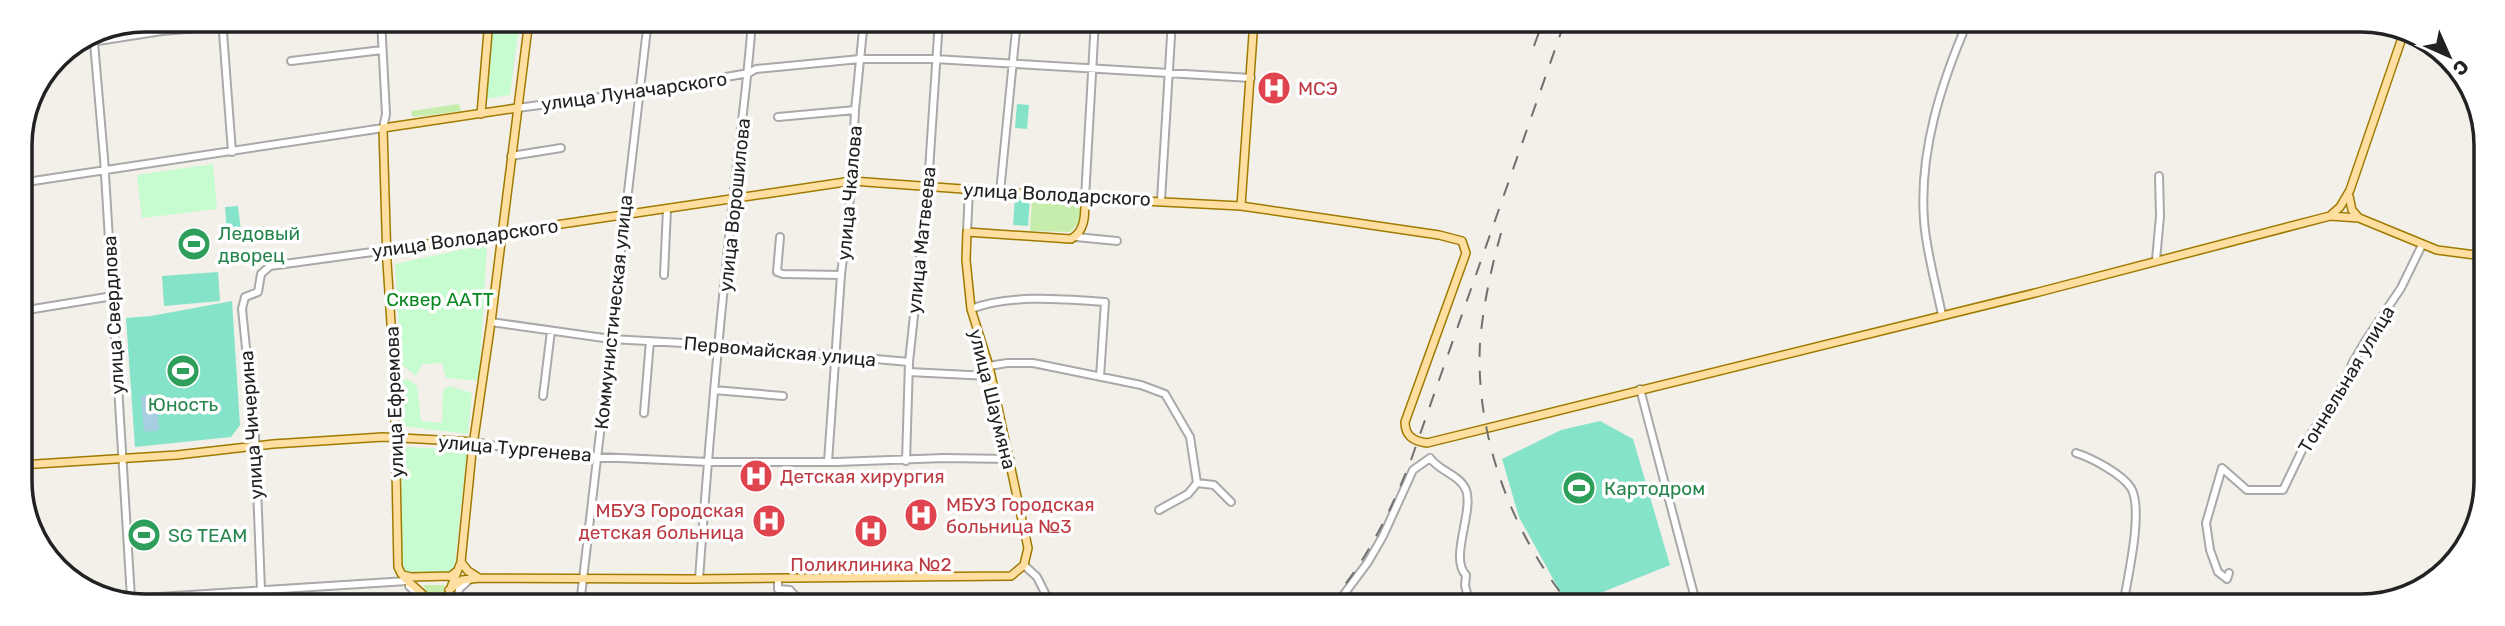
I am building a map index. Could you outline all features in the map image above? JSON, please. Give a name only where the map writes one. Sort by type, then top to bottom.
[{"type":"main road","points":[[481,114],[488,32]]},
{"type":"main road","points":[[448,594],[461,563],[527,32]]},
{"type":"main road","points":[[1241,206],[1253,32]]},
{"type":"main road","points":[[2330,216],[2340,207],[2350,190],[2402,39]]},
{"type":"main road","name":"улица Луначарского","points":[[383,128],[517,108]]},
{"type":"main road","name":"улица Ефремова","points":[[383,128],[399,570]]},
{"type":"main road","name":"улица Володарского","points":[[387,250],[852,181],[1241,206],[1448,237],[1462,242],[1466,253],[1405,422],[1410,438],[1427,443]]},
{"type":"main road","points":[[2350,190],[2350,206],[2358,218]]},
{"type":"main road","points":[[967,232],[1058,239],[1076,237],[1084,223],[1085,198]]},
{"type":"main road","points":[[1427,443],[2330,216],[2358,218],[2437,250],[2474,255]]},
{"type":"main road","name":"улица Шаумяна","points":[[967,232],[966,260],[971,309],[989,366],[1004,445],[1010,460],[1028,548],[1024,565]]},
{"type":"main road","name":"улица Тургенева","points":[[32,465],[255,446],[396,438],[475,442]]},
{"type":"main road","points":[[399,570],[411,577],[451,576],[461,563]]},
{"type":"main road","points":[[461,563],[480,578]]},
{"type":"main road","points":[[449,590],[462,580],[480,578],[1012,576],[1024,565]]},
{"type":"main road","points":[[399,570],[424,594]]},
{"type":"street","points":[[97,42],[156,32]]},
{"type":"street","points":[[223,32],[232,152]]},
{"type":"street","points":[[382,32],[386,114],[383,128]]},
{"type":"street","name":"Коммунистическая улица","points":[[580,594],[646,32]]},
{"type":"street","name":"улица Ворошилова","points":[[699,579],[714,390],[751,32]]},
{"type":"street","name":"улица Чкалова","points":[[828,462],[841,275],[852,181],[855,110],[863,32]]},
{"type":"street","name":"улица Матвеева","points":[[905,461],[909,362],[928,185],[938,32]]},
{"type":"street","points":[[1000,192],[1016,32]]},
{"type":"street","points":[[1085,198],[1093,32]]},
{"type":"street","points":[[1161,200],[1171,32]]},
{"type":"street","points":[[1942,315],[1924,222],[1923,183],[1934,122],[1964,32]]},
{"type":"street","name":"улица Свердлова","points":[[94,44],[113,296],[131,593]]},
{"type":"street","points":[[291,61],[383,50]]},
{"type":"street","name":"улица Луначарского","points":[[517,108],[639,92],[749,74],[756,69],[860,59],[935,59],[1013,66],[1251,78]]},
{"type":"street","name":"улица Чкалова","points":[[778,117],[855,110]]},
{"type":"street","name":"улица Луначарского","points":[[32,181],[383,128]]},
{"type":"street","points":[[511,156],[561,148]]},
{"type":"street","points":[[2156,260],[2160,216],[2159,176]]},
{"type":"street","name":"улица Шаумяна","points":[[967,232],[969,190]]},
{"type":"street","points":[[664,275],[667,209]]},
{"type":"street","name":"улица Чкалова","points":[[780,237],[777,272],[841,275]]},
{"type":"street","points":[[1076,237],[1118,241]]},
{"type":"street","name":"Тоннельная улица","points":[[2229,573],[2227,579],[2218,572],[2210,550],[2206,523],[2222,468],[2247,490],[2283,490],[2306,440],[2343,385],[2366,340],[2402,288],[2422,245]]},
{"type":"street","name":"улица Володарского","points":[[264,270],[270,266],[387,250]]},
{"type":"street","name":"улица Чичерина","points":[[261,590],[255,446],[242,302],[245,297],[258,292],[264,270]]},
{"type":"street","points":[[32,309],[113,296]]},
{"type":"street","name":"улица Шаумяна","points":[[971,309],[1042,299],[1105,302],[1100,377]]},
{"type":"street","name":"Первомайская улица","points":[[491,322],[611,339],[719,345],[909,362]]},
{"type":"street","points":[[544,396],[551,331]]},
{"type":"street","points":[[644,413],[650,341]]},
{"type":"street","points":[[989,366],[1029,362],[1141,385],[1166,394],[1190,436],[1197,483],[1188,494],[1159,510]]},
{"type":"street","points":[[909,372],[989,376]]},
{"type":"street","points":[[1640,389],[1694,594]]},
{"type":"street","points":[[714,390],[783,396]]},
{"type":"street","name":"улица Тургенева","points":[[475,442],[597,456],[709,462],[905,461],[944,458],[1010,460]]},
{"type":"street","points":[[1427,443],[1430,458],[1466,489],[1461,557],[1462,570],[1466,575],[1467,594]]},
{"type":"street","points":[[2076,453],[2093,459],[2120,477],[2133,491],[2136,522],[2125,594]]},
{"type":"street","points":[[1345,594],[1383,537],[1413,470],[1430,458]]},
{"type":"street","points":[[1197,483],[1214,485],[1231,502]]},
{"type":"street","points":[[1024,565],[1037,577],[1046,594]]},
{"type":"street","points":[[390,581],[399,570]]},
{"type":"street","points":[[458,594],[462,585],[480,578]]},
{"type":"street","points":[[778,578],[778,589],[790,590],[794,594]]},
{"type":"street","points":[[390,581],[412,589],[416,594]]},
{"type":"street","points":[[196,594],[390,581],[410,583],[418,594]]},
{"type":"green space","points":[[491,32],[518,32],[510,95],[485,99]]},
{"type":"green space","points":[[459,104],[461,111],[414,117],[411,111]]},
{"type":"green space","points":[[1017,104],[1029,105],[1027,129],[1015,128]]},
{"type":"green space","points":[[213,164],[217,209],[142,218],[137,175]]},
{"type":"green space","points":[[1015,198],[1030,199],[1028,226],[1013,225]]},
{"type":"green space","points":[[1032,199],[1082,201],[1081,221],[1070,232],[1030,231]]},
{"type":"green space","points":[[238,206],[241,232],[227,234],[225,207]]},
{"type":"green space","name":"Сквер ААТТ","points":[[487,244],[479,381],[446,378],[442,363],[422,364],[416,376],[401,364],[395,264]]},
{"type":"green space","points":[[218,272],[220,301],[164,306],[162,276]]},
{"type":"green space","name":"Юность","points":[[232,301],[240,425],[231,437],[135,447],[126,318]]},
{"type":"green space","points":[[408,379],[417,386],[421,421],[442,423],[443,390],[449,386],[472,393],[468,434],[402,426],[401,381]]},
{"type":"green space","name":"Картодром","points":[[1600,421],[1633,439],[1670,565],[1598,594],[1561,594],[1519,517],[1502,459],[1561,430]]},
{"type":"green space","points":[[402,449],[467,450],[455,562],[446,575],[415,576],[401,567]]},
{"type":"green space","points":[[423,585],[445,585],[443,594],[428,594]]},
{"type":"water","points":[[156,394],[159,430],[144,432],[141,396]]},
{"type":"railway","points":[[1534,46],[1539,32]]},
{"type":"railway","points":[[1338,594],[1376,537],[1411,460],[1561,32]]},
{"type":"railway","points":[[1501,233],[1488,288],[1480,343],[1484,413],[1501,482],[1515,516],[1531,548],[1562,594]]},
{"type":"place","name":"МСЭ","points":[[1274,88]]},
{"type":"place","name":"Ледовый дворец","points":[[194,244]]},
{"type":"place","name":"Юность","points":[[183,371]]},
{"type":"place","name":"Детская хирургия","points":[[756,476]]},
{"type":"place","name":"Картодром","points":[[1579,488]]},
{"type":"place","name":"МБУЗ Городская больница №3","points":[[921,515]]},
{"type":"place","name":"МБУЗ Городская детская больница","points":[[769,521]]},
{"type":"place","name":"Поликлиника №2","points":[[871,531]]},
{"type":"place","name":"SG TEAM","points":[[144,535]]}]
